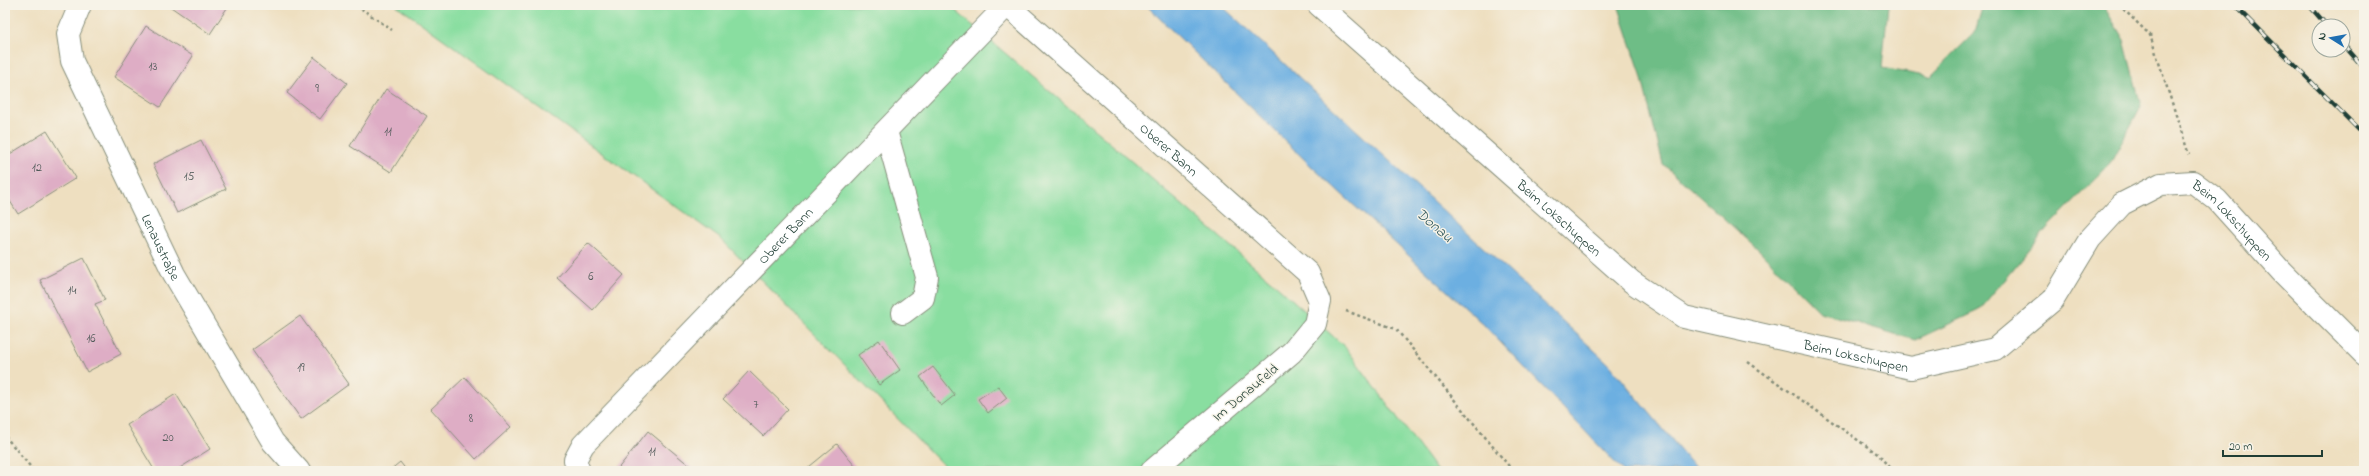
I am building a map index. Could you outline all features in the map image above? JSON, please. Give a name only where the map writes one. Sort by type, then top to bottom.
[{"type":"street","name":"Lenaustraße","points":[[80,5],[68,34],[72,61],[174,274],[273,442],[299,471]]},
{"type":"street","name":"Oberer Bann","points":[[579,471],[576,460],[584,445],[1007,5],[1308,273],[1320,301]]},
{"type":"street","name":"Beim Lokschuppen","points":[[1319,5],[1632,282],[1684,317],[1911,368],[1995,349],[2053,300],[2090,239],[2122,204],[2161,184],[2193,182],[2217,200],[2281,271],[2364,354]]},
{"type":"street","points":[[886,131],[927,277],[923,298],[903,313]]},
{"type":"street","name":"Im Donaufeld","points":[[1152,471],[1292,352],[1315,324],[1320,301]]},
{"type":"path","points":[[356,5],[392,30]]},
{"type":"path","points":[[2118,5],[2150,35],[2192,161],[2193,182]]},
{"type":"path","points":[[1320,301],[1396,329],[1513,471]]},
{"type":"path","points":[[1742,358],[1879,455],[1892,471]]},
{"type":"path","points":[[5,436],[34,471]]},
{"type":"green space","points":[[396,5],[949,5],[1277,286],[1346,348],[1437,471],[949,471],[721,239]]},
{"type":"green space","points":[[1618,5],[1888,5],[1882,68],[1930,77],[1975,32],[1983,5],[2103,5],[2124,40],[2141,106],[2110,164],[2048,227],[1979,310],[1915,340],[1820,312],[1758,249],[1663,164],[1640,71]]},
{"type":"water","name":"Donau","points":[[1146,5],[1221,5],[1609,364],[1698,471],[1623,471],[1483,324],[1309,164]]},
{"type":"building","points":[[168,5],[229,5],[210,34]]},
{"type":"building","points":[[146,26],[193,56],[160,107],[114,77]]},
{"type":"building","points":[[314,57],[347,83],[320,119],[287,93]]},
{"type":"building","points":[[386,89],[427,116],[391,172],[350,146]]},
{"type":"building","points":[[47,131],[76,178],[18,214],[5,193],[5,157]]},
{"type":"building","points":[[201,140],[226,189],[177,213],[153,164]]},
{"type":"building","points":[[588,243],[624,275],[593,310],[557,278]]},
{"type":"building","points":[[84,258],[105,300],[95,304],[121,354],[87,372],[40,280]]},
{"type":"building","points":[[300,316],[349,384],[301,419],[252,350]]},
{"type":"building","points":[[879,340],[900,370],[879,385],[858,355]]},
{"type":"building","points":[[933,367],[955,395],[941,406],[920,377]]},
{"type":"building","points":[[749,371],[788,409],[763,436],[723,399]]},
{"type":"building","points":[[465,377],[511,427],[476,459],[431,409]]},
{"type":"building","points":[[998,386],[1007,398],[988,413],[978,399]]},
{"type":"building","points":[[176,394],[210,449],[175,471],[155,471],[127,425]]},
{"type":"building","points":[[648,431],[696,471],[616,471]]},
{"type":"building","points":[[837,444],[859,471],[804,471]]},
{"type":"building","points":[[400,462],[407,471],[389,471]]},
{"type":"railway","points":[[2235,5],[2364,135]]},
{"type":"railway","points":[[2309,5],[2320,18]]},
{"type":"railway","points":[[2351,53],[2364,68]]}]
